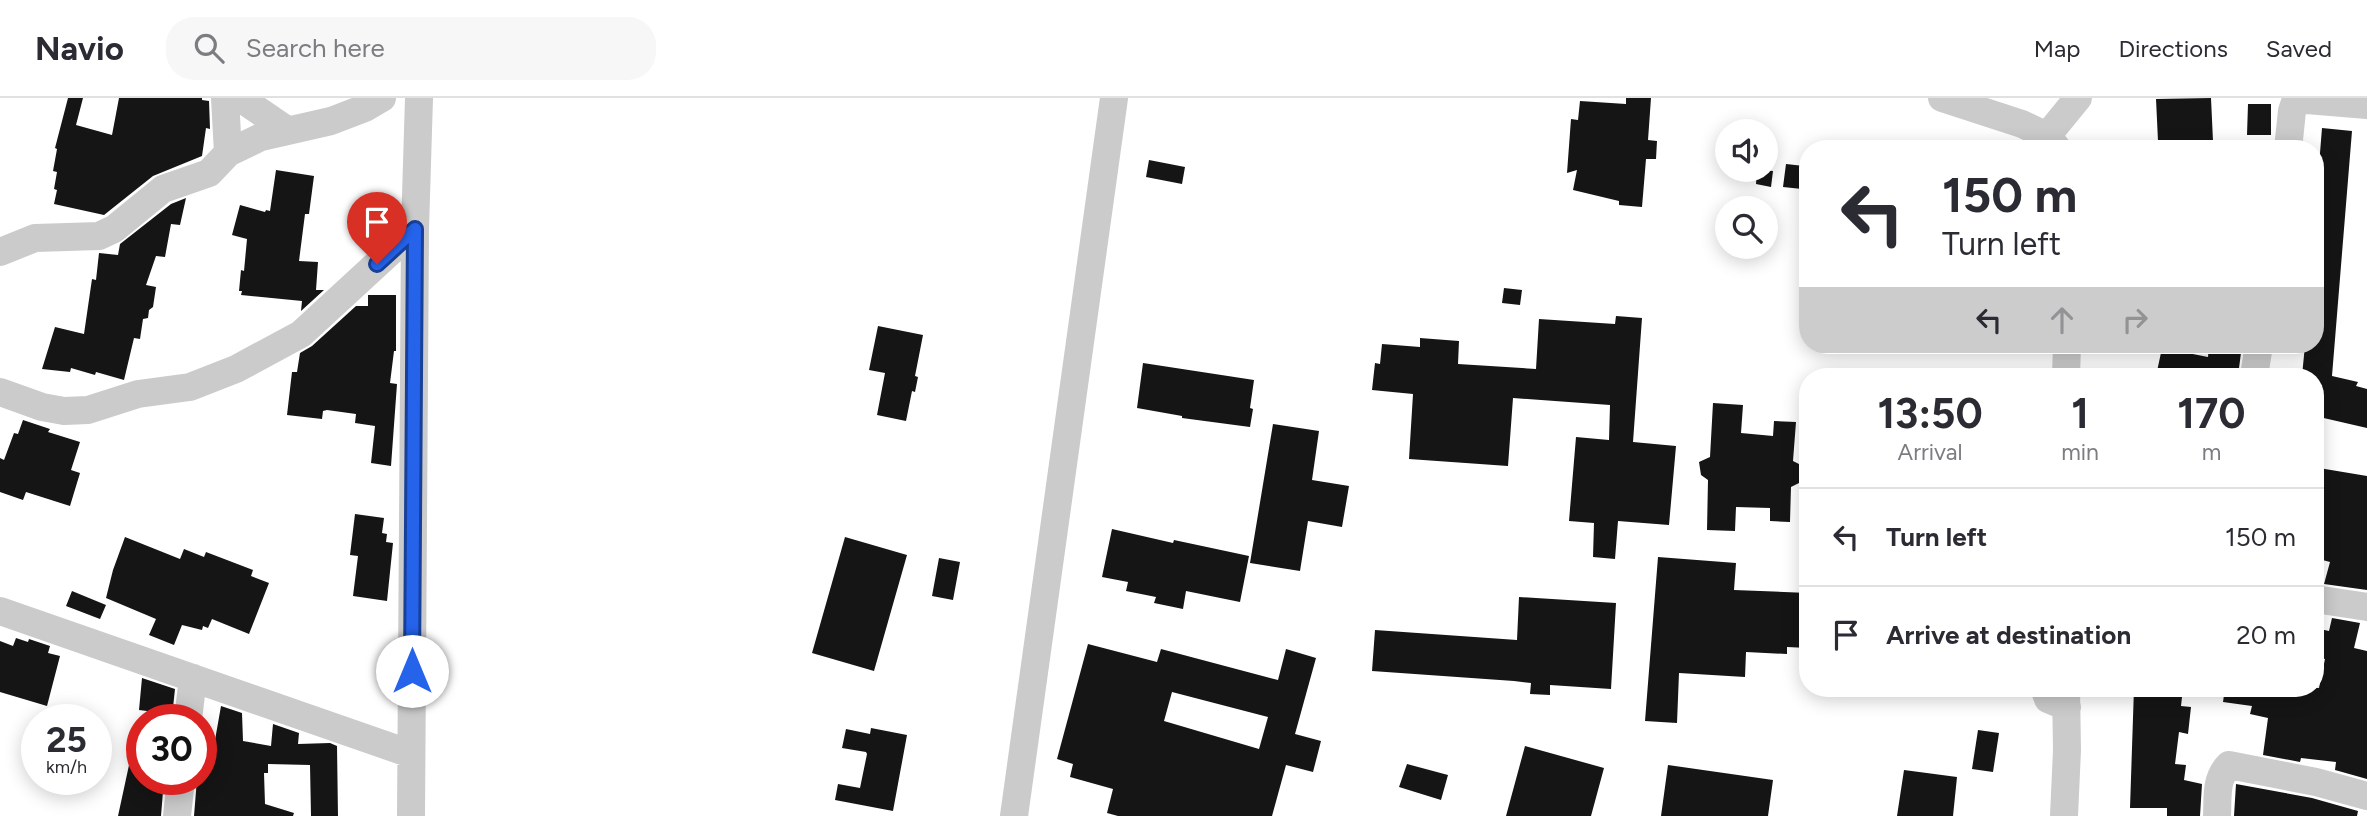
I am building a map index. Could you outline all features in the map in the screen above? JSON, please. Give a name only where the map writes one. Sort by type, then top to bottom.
[{"type":"street","points":[[225,98],[228,153]]},
{"type":"street","points":[[240,98],[287,130]]},
{"type":"street","points":[[0,252],[35,238],[99,236],[114,229],[163,189],[209,173],[228,153],[261,137],[331,121],[365,108],[382,98]]},
{"type":"street","points":[[411,816],[415,229],[419,98]]},
{"type":"street","points":[[1014,816],[1114,98]]},
{"type":"street","points":[[1942,98],[2022,124],[2049,140]]},
{"type":"street","points":[[2053,140],[2078,98]]},
{"type":"street","points":[[2289,140],[2295,102],[2307,100],[2367,105]]},
{"type":"street","points":[[0,392],[42,407],[64,411],[88,410],[138,394],[190,387],[236,369],[301,334],[415,229]]},
{"type":"street","points":[[2324,600],[2367,607]]},
{"type":"street","points":[[0,611],[411,754]]},
{"type":"street","points":[[190,704],[193,678]]},
{"type":"street","points":[[2047,697],[2066,698],[2064,816]]},
{"type":"street","points":[[2217,816],[2218,785],[2222,772],[2229,765],[2316,782],[2367,796]]},
{"type":"street","points":[[177,816],[179,795]]},
{"type":"building","points":[[68,98],[83,98],[76,125],[112,135],[119,98],[202,98],[209,101],[210,129],[206,128],[202,156],[153,176],[104,215],[54,204],[57,190],[54,189],[57,172],[53,171],[55,148]]},
{"type":"building","points":[[1626,98],[1651,98],[1648,140],[1657,141],[1656,159],[1646,159],[1642,207],[1619,205],[1619,201],[1573,190],[1577,170],[1567,173],[1571,119],[1578,120],[1580,101],[1626,104]]},
{"type":"building","points":[[2211,98],[2213,140],[2158,140],[2156,99]]},
{"type":"building","points":[[2248,104],[2271,104],[2271,135],[2247,135]]},
{"type":"building","points":[[2322,128],[2352,131],[2332,376],[2358,382],[2356,386],[2367,389],[2367,428],[2324,418],[2324,368],[2303,368],[2304,354],[2324,354],[2324,140],[2321,140]]},
{"type":"building","points":[[1149,160],[1185,167],[1182,184],[1146,177]]},
{"type":"building","points":[[1786,164],[1799,165],[1799,189],[1783,187]]},
{"type":"building","points":[[276,170],[314,176],[309,214],[305,214],[299,261],[318,262],[316,290],[324,290],[301,311],[302,301],[241,295],[242,291],[239,291],[247,239],[232,235],[240,205],[270,211]]},
{"type":"building","points":[[1756,182],[1772,182],[1771,187]]},
{"type":"building","points":[[186,198],[180,225],[171,224],[165,257],[156,256],[146,285],[156,287],[153,307],[149,310],[148,318],[143,319],[140,339],[134,338],[124,380],[71,368],[70,372],[42,369],[55,327],[84,334],[92,279],[96,280],[99,253],[118,255],[120,244],[171,204]]},
{"type":"building","points":[[1504,288],[1522,290],[1520,305],[1502,303]]},
{"type":"building","points":[[368,295],[396,295],[396,351],[390,383],[397,384],[391,466],[371,463],[375,426],[355,423],[356,414],[327,410],[323,411],[322,419],[287,415],[292,372],[297,372],[300,353],[312,346],[356,306],[368,306]]},
{"type":"building","points":[[1616,316],[1642,318],[1633,442],[1676,446],[1669,525],[1618,521],[1615,559],[1593,557],[1594,523],[1569,521],[1576,437],[1609,440],[1610,405],[1513,398],[1508,466],[1409,459],[1413,394],[1372,390],[1375,363],[1380,364],[1382,344],[1420,347],[1420,338],[1459,341],[1458,364],[1536,369],[1539,319],[1615,324]]},
{"type":"building","points":[[878,326],[923,335],[915,376],[918,377],[915,392],[912,391],[906,421],[877,415],[885,373],[869,370]]},
{"type":"building","points":[[2161,354],[2208,357],[2208,354],[2241,354],[2239,368],[2158,368]]},
{"type":"building","points":[[1143,363],[1254,380],[1250,427],[1182,418],[1137,408]]},
{"type":"building","points":[[1713,403],[1743,405],[1741,433],[1773,436],[1774,421],[1796,422],[1793,461],[1799,464],[1799,483],[1791,487],[1790,522],[1770,521],[1770,508],[1736,507],[1735,531],[1707,530],[1708,480],[1701,475],[1699,462],[1710,457]]},
{"type":"building","points":[[23,420],[50,429],[48,432],[80,442],[71,470],[80,473],[70,506],[26,492],[23,500],[0,492],[0,458],[4,460],[14,433],[18,434]]},
{"type":"building","points":[[1273,424],[1319,431],[1312,480],[1349,486],[1342,527],[1308,521],[1300,571],[1250,563]]},
{"type":"building","points":[[2324,469],[2367,476],[2367,590],[2324,584],[2330,562],[2324,560]]},
{"type":"building","points":[[355,514],[384,518],[382,533],[387,534],[386,542],[393,543],[387,601],[353,596],[358,556],[350,555]]},
{"type":"building","points":[[1112,529],[1249,556],[1240,602],[1186,591],[1183,609],[1154,603],[1156,597],[1126,591],[1128,582],[1102,577]]},
{"type":"building","points":[[125,537],[180,559],[184,549],[204,557],[206,552],[253,570],[251,576],[269,583],[249,634],[212,619],[208,628],[203,626],[202,630],[182,625],[174,645],[149,635],[156,619],[106,598]]},
{"type":"building","points":[[845,537],[907,555],[874,671],[812,653]]},
{"type":"building","points":[[1658,557],[1736,563],[1734,590],[1799,593],[1799,648],[1787,647],[1787,654],[1746,652],[1745,677],[1679,673],[1677,723],[1645,721]]},
{"type":"building","points":[[939,558],[960,562],[953,600],[932,596]]},
{"type":"building","points":[[72,591],[106,605],[100,619],[66,606]]},
{"type":"building","points":[[1519,597],[1616,603],[1611,689],[1550,685],[1550,695],[1530,694],[1531,683],[1372,671],[1375,630],[1517,640]]},
{"type":"building","points":[[2332,618],[2360,623],[2354,648],[2367,651],[2367,779],[2335,770],[2336,762],[2301,758],[2300,762],[2263,755],[2268,718],[2250,714],[2252,706],[2223,702],[2224,697],[2324,697],[2324,630],[2329,631]]},
{"type":"building","points":[[16,638],[28,642],[29,639],[50,646],[48,653],[60,656],[48,704],[0,692],[0,641],[13,646]]},
{"type":"building","points":[[1088,644],[1157,662],[1161,649],[1278,680],[1286,649],[1316,658],[1295,734],[1321,741],[1313,772],[1286,765],[1272,816],[1118,816],[1107,813],[1113,789],[1070,777],[1073,764],[1057,759]],"holes":[[[1172,692],[1268,717],[1259,749],[1164,721]]]},
{"type":"building","points":[[142,678],[175,689],[173,704],[140,704]]},
{"type":"building","points":[[2134,697],[2182,697],[2181,706],[2191,707],[2188,734],[2179,732],[2175,764],[2186,765],[2184,780],[2202,784],[2200,816],[2167,816],[2167,808],[2130,808]]},
{"type":"building","points":[[221,706],[242,713],[243,741],[271,746],[273,724],[299,733],[298,744],[330,743],[337,746],[338,816],[311,816],[310,765],[268,764],[268,773],[264,773],[265,804],[294,813],[293,816],[194,816],[196,795],[217,795],[217,729]]},
{"type":"building","points":[[871,728],[907,735],[893,811],[835,800],[838,784],[860,788],[867,754],[842,748],[846,729],[870,734]]},
{"type":"building","points":[[1978,730],[1999,733],[1993,772],[1972,769]]},
{"type":"building","points":[[1525,746],[1604,768],[1591,816],[1506,816]]},
{"type":"building","points":[[1407,764],[1448,775],[1441,800],[1399,787]]},
{"type":"building","points":[[1668,765],[1773,780],[1768,816],[1661,816]]},
{"type":"building","points":[[1904,770],[1957,777],[1953,816],[1897,816]]},
{"type":"building","points":[[126,779],[126,795],[163,795],[161,816],[118,816]]},
{"type":"building","points":[[2236,784],[2312,798],[2358,811],[2357,816],[2234,816]]},
{"type":"route","points":[[377,264],[415,229],[412,671]]}]
